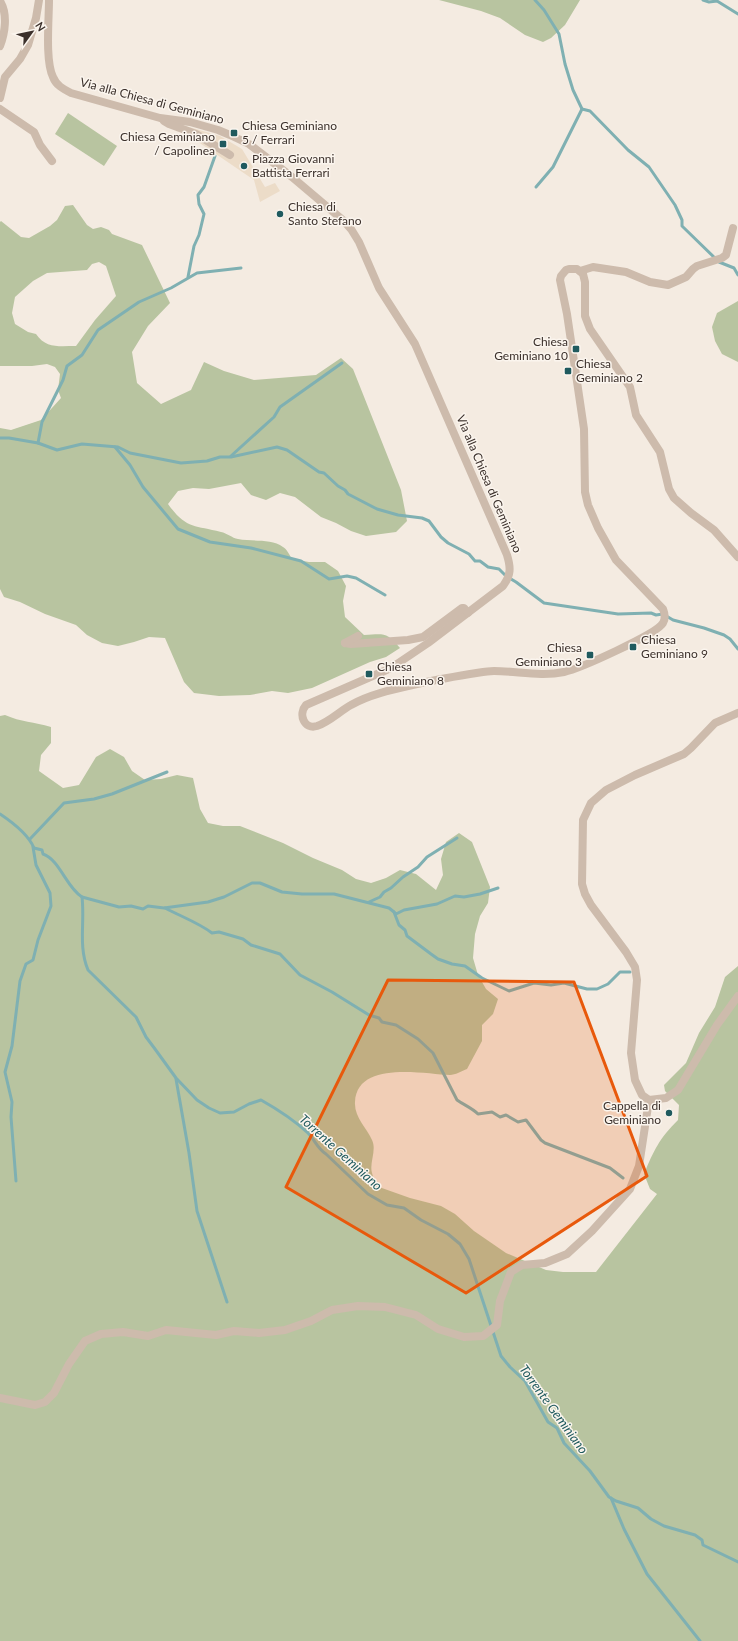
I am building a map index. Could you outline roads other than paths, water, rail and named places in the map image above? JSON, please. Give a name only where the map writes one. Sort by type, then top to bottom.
[{"type":"street","points":[[0,98],[5,77],[28,45],[36,18],[39,0]]},
{"type":"street","name":"Via alla Chiesa di Geminiano","points":[[49,0],[49,60],[52,76],[58,85],[71,93],[160,118],[190,122],[218,130],[250,144],[292,177],[351,228],[379,288],[415,344],[507,555],[511,572],[503,586],[428,643],[390,668],[306,705],[302,712],[303,720],[310,726],[318,726],[358,702],[378,694],[433,680],[493,670],[537,673],[563,672],[642,639],[656,630],[663,623],[665,614],[663,609],[616,560],[598,528],[588,505],[585,492],[584,429],[567,314],[560,280],[561,276],[566,270],[573,268],[580,271]]},
{"type":"street","points":[[0,1],[3,6],[5,20],[3,37],[0,46]]},
{"type":"street","points":[[0,109],[34,132],[40,145],[52,161]]},
{"type":"street","points":[[160,118],[169,124],[196,134],[230,155]]},
{"type":"street","points":[[733,228],[726,255],[722,258],[697,266],[686,277],[668,285],[650,282],[626,272],[593,267],[580,271],[585,282],[585,316],[590,329],[630,388],[636,415],[660,452],[669,489],[674,498],[714,530],[738,557]]},
{"type":"street","points":[[358,636],[345,643],[351,644],[408,640],[423,637],[462,608],[468,613]]},
{"type":"street","points":[[738,713],[715,723],[684,754],[635,775],[606,790],[591,803],[583,820],[582,884],[591,905],[626,952],[635,967],[636,980],[631,1053],[635,1080],[642,1095],[649,1100],[666,1098],[678,1090],[717,1025],[738,996]]},
{"type":"street","points":[[0,1398],[35,1405],[45,1402],[54,1393],[69,1364],[85,1341],[101,1334],[123,1332],[148,1336],[166,1330],[216,1335],[234,1331],[260,1333],[285,1330],[311,1321],[332,1310],[358,1306],[385,1307],[416,1315],[438,1329],[464,1337],[483,1336],[497,1325],[500,1301],[511,1272],[522,1265],[545,1263],[567,1254],[592,1230],[630,1189],[639,1166],[649,1100]]},
{"type":"waterway","points":[[535,0],[544,10],[559,34],[565,64],[573,90],[582,109],[590,111],[628,150],[649,167],[675,205],[682,220],[682,226],[719,262],[734,268],[738,275]]},
{"type":"waterway","points":[[703,0],[709,2],[717,1],[738,14]]},
{"type":"waterway","points":[[536,187],[553,167],[582,109]]},
{"type":"waterway","points":[[188,277],[194,246],[199,235],[204,214],[199,204],[198,195],[204,187],[215,156]]},
{"type":"waterway","points":[[38,443],[42,422],[63,380],[67,366],[82,355],[98,330],[139,302],[171,288],[197,273],[241,268]]},
{"type":"waterway","points":[[231,456],[274,417],[280,407],[342,363]]},
{"type":"waterway","points":[[0,438],[38,443],[57,450],[82,444],[118,447],[130,453],[181,463],[207,461],[220,457],[231,457],[277,447],[287,450],[319,472],[324,473],[348,494],[377,509],[398,515],[422,518],[429,521],[441,537],[448,543],[469,554],[475,561],[480,561],[488,567],[499,569],[506,576],[544,603],[618,614],[663,614],[673,620],[724,635],[730,639],[738,649]]},
{"type":"waterway","points":[[115,447],[130,465],[143,487],[178,529],[210,542],[251,548],[301,561],[329,579],[347,576],[356,578],[385,595]]},
{"type":"waterway","points":[[30,839],[64,803],[94,799],[112,794],[167,772]]},
{"type":"waterway","name":"Torrente Geminiano","points":[[0,814],[24,833],[34,848],[42,850],[43,854],[54,862],[76,893],[82,897],[82,943],[88,970],[136,1017],[146,1037],[176,1078],[197,1100],[220,1113],[234,1112],[249,1104],[261,1100],[303,1128],[320,1149],[368,1194],[387,1205],[404,1208],[421,1220],[448,1234],[460,1244],[469,1259],[501,1356],[525,1381],[548,1422],[557,1428],[564,1443],[590,1471],[609,1497],[616,1501],[638,1508],[651,1519],[664,1526],[695,1535],[702,1540],[703,1545],[738,1562]]},
{"type":"waterway","points":[[369,902],[380,897],[384,892],[418,867],[427,857],[457,838]]},
{"type":"waterway","points":[[16,1181],[11,1117],[12,1102],[5,1072],[12,1046],[20,981],[26,964],[33,960],[38,940],[51,906],[50,893],[36,865],[33,847]]},
{"type":"waterway","points":[[82,897],[119,907],[131,906],[143,909],[148,906],[164,908],[208,902],[224,897],[252,883],[260,883],[282,892],[302,894],[334,894],[389,908],[394,912],[399,925],[405,930],[407,936],[438,959],[452,964],[465,966],[482,978],[509,991],[534,983],[551,985],[564,983],[587,989],[597,989],[608,984],[620,972],[630,972]]},
{"type":"waterway","points":[[394,912],[396,914],[404,910],[437,904],[455,896],[464,897],[498,888]]},
{"type":"waterway","points":[[165,908],[212,933],[219,932],[243,939],[251,945],[280,954],[300,975],[332,992],[369,1015],[379,1018],[382,1022],[396,1025],[418,1039],[433,1053],[457,1100],[478,1114],[492,1112],[500,1117],[506,1115],[518,1122],[526,1120],[545,1143],[610,1168],[623,1178]]},
{"type":"waterway","points":[[176,1079],[189,1153],[197,1211],[227,1302]]},
{"type":"waterway","points":[[611,1498],[624,1529],[647,1574],[700,1641]]},
{"type":"place","name":"Chiesa Geminiano 5 / Ferrari","points":[[234,133]]},
{"type":"place","name":"Chiesa Geminiano / Capolinea","points":[[223,144]]},
{"type":"place","name":"Piazza Giovanni Battista Ferrari","points":[[244,166]]},
{"type":"place","name":"Chiesa di Santo Stefano","points":[[280,214]]},
{"type":"place","name":"Chiesa Geminiano 10","points":[[576,349]]},
{"type":"place","name":"Chiesa Geminiano 2","points":[[568,371]]},
{"type":"place","name":"Chiesa Geminiano 9","points":[[633,647]]},
{"type":"place","name":"Chiesa Geminiano 3","points":[[590,655]]},
{"type":"place","name":"Chiesa Geminiano 8","points":[[369,674]]},
{"type":"place","name":"Cappella di Geminiano","points":[[669,1113]]}]
